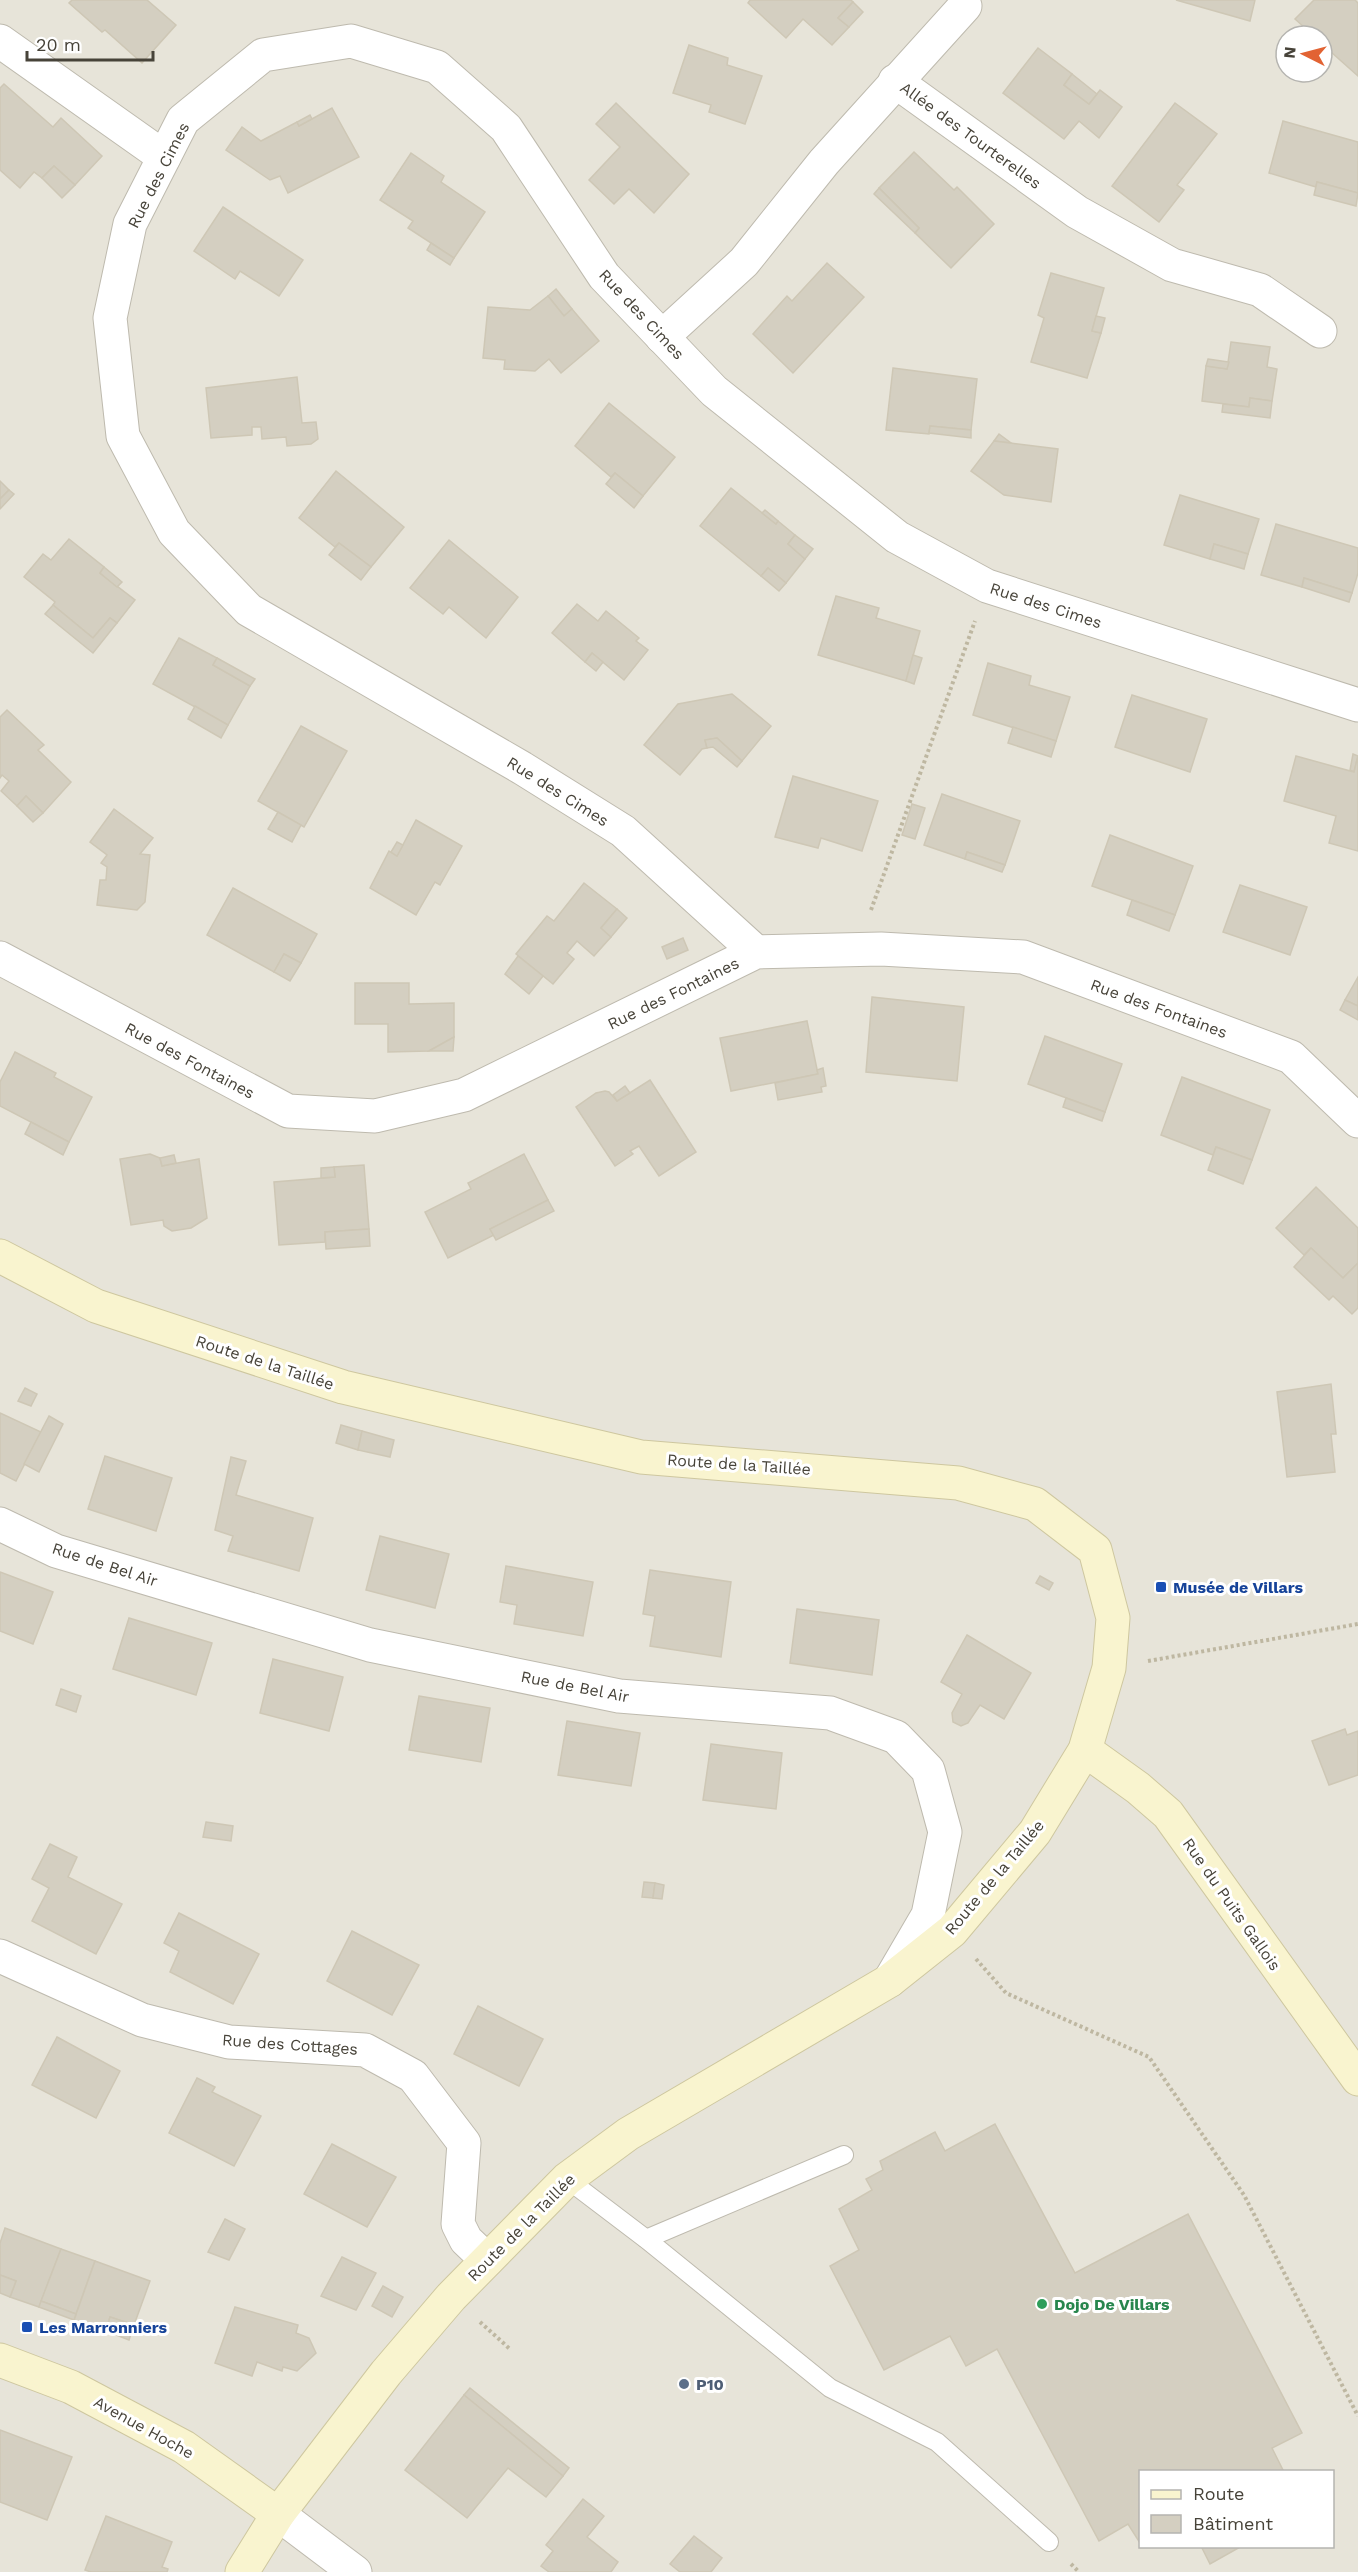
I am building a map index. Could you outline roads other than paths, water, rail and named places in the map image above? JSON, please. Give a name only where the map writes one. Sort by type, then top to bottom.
[{"type":"street","name":"Allée des Tourterelles","points":[[662,337],[744,262],[824,162],[964,6]]},
{"type":"street","points":[[0,41],[164,157]]},
{"type":"street","name":"Rue des Cimes","points":[[756,952],[623,831],[522,768],[249,610],[174,532],[123,436],[110,318],[130,224],[183,120],[262,54],[351,41],[437,67],[506,128],[604,276],[714,391],[897,537],[987,586],[1358,705]]},
{"type":"street","name":"Allée des Tourterelles","points":[[895,81],[1077,212],[1173,265],[1260,290],[1320,331]]},
{"type":"street","name":"Rue des Fontaines","points":[[0,958],[288,1111],[375,1116],[464,1095],[756,952],[856,950],[1023,957],[1291,1057],[1358,1121]]},
{"type":"street","name":"Route de la Taillée","points":[[0,1256],[96,1306],[343,1387],[641,1457],[958,1483],[1035,1504],[1095,1550],[1113,1618],[1109,1668],[1085,1750],[1035,1832],[952,1931],[889,1981],[628,2134],[567,2179],[451,2296],[386,2373],[278,2514],[242,2572]]},
{"type":"street","name":"Rue de Bel Air","points":[[0,1524],[56,1551],[370,1645],[619,1696],[830,1713],[896,1737],[928,1770],[945,1832],[928,1915],[889,1981]]},
{"type":"street","name":"Rue du Puits Gallois","points":[[1085,1750],[1138,1788],[1168,1814],[1358,2079]]},
{"type":"street","name":"Rue des Cottages","points":[[0,1956],[142,2020],[229,2042],[365,2050],[413,2076],[464,2143],[458,2224],[466,2240],[487,2260]]},
{"type":"street","name":"Avenue Hoche","points":[[0,2360],[71,2387],[184,2447],[278,2514]]},
{"type":"street","points":[[278,2514],[355,2572]]},
{"type":"lane","points":[[646,2239],[844,2154]]},
{"type":"lane","points":[[567,2179],[646,2239],[830,2388],[937,2442],[1049,2542]]},
{"type":"place","name":"Musée de Villars","points":[[1161,1587]]},
{"type":"place","name":"Dojo De Villars","points":[[1042,2304]]},
{"type":"place","name":"Les Marronniers","points":[[27,2327]]},
{"type":"place","name":"P10","points":[[684,2384]]}]
